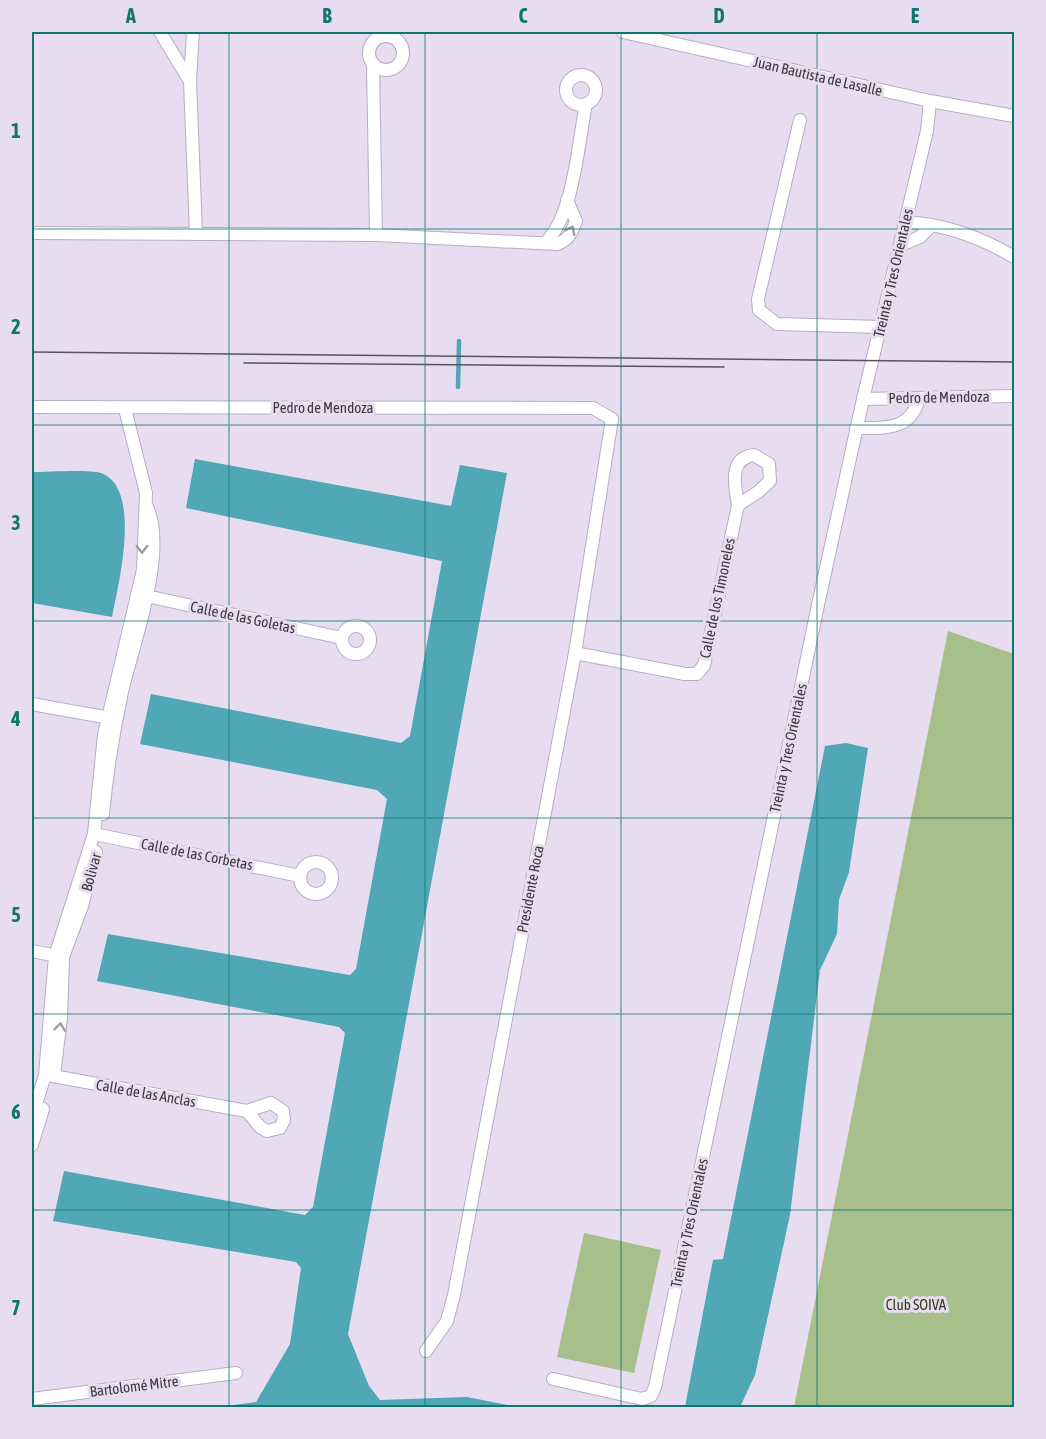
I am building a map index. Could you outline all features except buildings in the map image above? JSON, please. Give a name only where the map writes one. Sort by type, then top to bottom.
[{"type":"street","points":[[160,32],[190,81]]},
{"type":"street","points":[[193,32],[190,81],[196,234]]},
{"type":"street","name":"Juan Bautista de Lasalle","points":[[623,32],[930,101],[1014,116]]},
{"type":"street","points":[[373,65],[376,236]]},
{"type":"street","name":"Treinta y Tres Orientales","points":[[553,1379],[642,1399],[651,1396],[856,428],[927,131],[930,101]]},
{"type":"street","points":[[32,232],[376,236],[564,241],[571,234],[576,221],[567,200],[586,104]]},
{"type":"street","points":[[800,120],[758,299],[759,310],[777,324],[881,327]]},
{"type":"street","points":[[906,222],[932,225],[980,237],[1014,257]]},
{"type":"street","points":[[901,244],[920,237],[932,225]]},
{"type":"street","name":"Pedro de Mendoza","points":[[863,399],[1014,396]]},
{"type":"street","points":[[856,428],[886,428],[906,421],[915,412],[919,398]]},
{"type":"street","name":"Pedro de Mendoza","points":[[32,407],[125,409],[154,406],[593,408],[612,418]]},
{"type":"street","name":"Bolivar","points":[[32,1144],[50,1076],[59,957],[97,834],[112,718],[136,651],[146,505],[139,461],[125,409]]},
{"type":"street","name":"Presidente Roca","points":[[426,1351],[447,1321],[454,1295],[574,653],[612,418]]},
{"type":"street","name":"Calle de los Timoneles","points":[[574,653],[685,674],[697,674],[704,665],[738,505]]},
{"type":"street","name":"Calle de las Goletas","points":[[140,595],[342,638]]},
{"type":"street","points":[[32,704],[112,718]]},
{"type":"street","name":"Calle de las Corbetas","points":[[97,834],[300,876]]},
{"type":"street","points":[[32,951],[59,957]]},
{"type":"street","name":"Bolivar","points":[[32,1118],[50,1076]]},
{"type":"street","name":"Calle de las Anclas","points":[[50,1076],[247,1111],[262,1106]]},
{"type":"street","points":[[247,1111],[257,1123],[263,1130],[272,1131],[280,1128],[284,1120],[283,1111],[276,1104],[262,1106],[256,1114],[257,1123]]},
{"type":"street","name":"Bartolomé Mitre","points":[[32,1399],[236,1373]]},
{"type":"green space","name":"Club SOIVA","points":[[948,631],[1014,654],[1014,1407],[794,1407]]},
{"type":"green space","points":[[584,1233],[661,1250],[634,1373],[557,1357]]},
{"type":"water","points":[[195,459],[451,506],[460,465],[507,473],[348,1334],[369,1386],[380,1400],[467,1397],[518,1407],[218,1407],[256,1402],[290,1344],[301,1268],[296,1262],[53,1221],[64,1171],[305,1215],[313,1207],[345,1033],[339,1027],[97,981],[108,934],[350,975],[356,969],[387,799],[377,790],[140,744],[151,694],[401,743],[410,736],[442,561],[186,508]]},
{"type":"water","points":[[32,472],[95,472],[101,473],[114,482],[121,497],[125,517],[122,562],[112,617],[32,603]]},
{"type":"water","points":[[846,743],[868,748],[849,872],[839,900],[837,934],[820,970],[790,1215],[755,1375],[740,1407],[685,1407],[713,1260],[723,1259],[825,746]]},
{"type":"waterway","points":[[458,387],[459,341]]},
{"type":"tram line","points":[[32,352],[1014,362]]},
{"type":"tram line","points":[[244,363],[724,367]]}]
